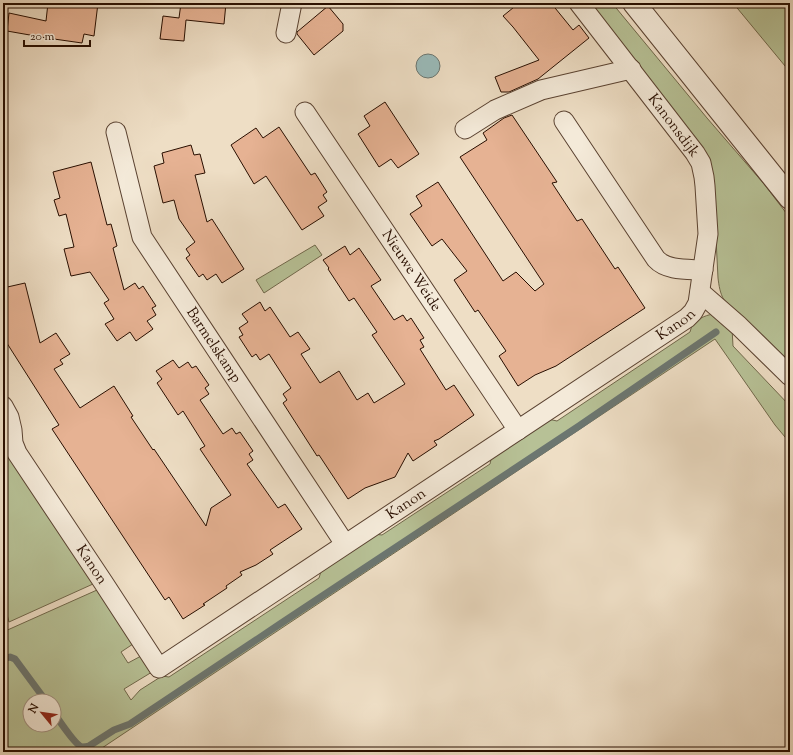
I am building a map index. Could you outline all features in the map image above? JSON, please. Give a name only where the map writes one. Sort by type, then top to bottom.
[{"type":"street","points":[[286,33],[292,3]]},
{"type":"street","name":"Kanonsdijk","points":[[579,3],[695,153],[701,163],[705,186],[708,234],[703,270]]},
{"type":"street","points":[[634,3],[790,198]]},
{"type":"street","points":[[465,129],[495,110],[541,90],[630,69]]},
{"type":"street","name":"Nieuwe Weide","points":[[305,112],[518,430]]},
{"type":"street","points":[[564,121],[656,259],[664,265],[674,268],[703,270]]},
{"type":"street","name":"Barmelskamp","points":[[116,132],[142,237],[345,544]]},
{"type":"street","name":"Kanon","points":[[3,406],[9,417],[13,443],[17,453],[159,668],[687,318],[693,312],[698,303],[703,270]]},
{"type":"street","points":[[700,292],[739,326],[790,376]]},
{"type":"green space","points":[[589,3],[612,3],[707,118],[764,184],[790,218],[790,367],[724,300],[719,287],[718,278],[713,179]]},
{"type":"green space","points":[[733,3],[790,3],[790,72]]},
{"type":"green space","points":[[315,245],[322,255],[264,293],[256,280]]},
{"type":"green space","points":[[713,314],[732,328],[733,346],[790,406],[790,443],[775,425],[715,339],[96,752],[3,752],[3,632],[97,590],[133,644],[121,652],[128,663],[141,656],[152,672],[124,689],[131,700],[140,690],[162,676],[169,677],[319,578],[322,568],[374,534],[382,535],[490,464],[492,455],[548,419],[557,421],[690,332],[693,322]]},
{"type":"green space","points":[[3,447],[93,584],[9,622],[3,599]]},
{"type":"water","points":[[428,54],[437,57],[440,66],[437,75],[428,78],[419,75],[416,66],[419,57]]},
{"type":"building","points":[[48,3],[98,3],[94,36],[84,34],[82,43],[7,31],[9,13],[46,21]]},
{"type":"building","points":[[181,3],[226,3],[224,24],[186,20],[184,41],[160,39],[163,16],[179,18]]},
{"type":"building","points":[[519,3],[551,3],[573,30],[579,25],[589,38],[538,79],[509,92],[501,92],[495,77],[539,60],[503,16]]},
{"type":"building","points":[[328,6],[343,24],[343,31],[314,55],[297,32]]},
{"type":"building","points":[[385,102],[419,154],[398,168],[391,159],[379,167],[358,134],[370,126],[364,116]]},
{"type":"building","points":[[512,115],[557,182],[552,183],[577,221],[582,219],[615,269],[618,267],[645,308],[556,366],[535,375],[518,386],[499,356],[506,351],[478,310],[475,312],[454,280],[467,271],[442,239],[432,246],[410,214],[422,206],[416,196],[438,182],[503,281],[516,272],[535,291],[544,284],[460,157],[487,140],[483,133],[504,118]]},
{"type":"building","points":[[279,127],[311,175],[315,173],[327,192],[323,195],[327,201],[318,207],[324,216],[302,230],[266,176],[254,184],[231,145],[256,128],[263,138]]},
{"type":"building","points":[[191,145],[194,155],[200,154],[205,173],[195,175],[207,222],[212,219],[244,269],[222,283],[216,274],[207,280],[203,274],[199,277],[186,258],[190,255],[186,249],[195,242],[179,219],[174,200],[163,203],[154,166],[164,163],[162,153]]},
{"type":"building","points":[[91,162],[107,225],[111,224],[117,246],[113,248],[124,290],[135,283],[139,289],[143,286],[156,306],[152,308],[156,315],[147,321],[153,329],[136,341],[130,332],[117,341],[105,324],[114,319],[104,303],[109,300],[90,272],[71,276],[64,249],[74,247],[66,214],[59,216],[54,200],[60,198],[53,172]]},
{"type":"building","points":[[345,246],[350,255],[359,248],[381,280],[371,286],[394,320],[403,315],[407,321],[411,318],[424,338],[420,340],[424,347],[420,349],[446,390],[454,385],[474,415],[434,441],[437,445],[413,461],[408,453],[395,477],[365,488],[348,499],[319,455],[317,456],[283,403],[287,400],[283,394],[291,388],[269,354],[260,360],[256,354],[252,357],[239,337],[243,335],[239,328],[248,322],[242,314],[260,302],[265,311],[270,307],[290,337],[298,332],[310,349],[301,354],[320,383],[339,371],[357,400],[368,393],[374,403],[405,384],[372,335],[377,332],[354,298],[349,301],[323,260]]},
{"type":"building","points":[[25,283],[40,343],[56,333],[70,354],[60,360],[63,364],[54,369],[80,408],[114,386],[133,416],[131,417],[206,526],[211,508],[231,495],[200,449],[205,446],[183,411],[178,415],[157,383],[162,379],[156,371],[173,360],[179,368],[188,362],[192,368],[196,366],[209,385],[205,388],[209,394],[200,400],[223,434],[232,428],[236,434],[240,432],[253,451],[249,454],[253,460],[247,464],[278,508],[285,504],[302,529],[270,550],[273,554],[256,565],[240,572],[242,575],[226,586],[227,588],[203,604],[205,605],[183,619],[169,597],[165,600],[52,429],[59,425],[3,337],[3,288]]},
{"type":"waterway","points":[[62,724],[79,745],[86,747],[114,730],[130,724],[579,426],[716,332]]},
{"type":"waterway","points":[[3,659],[10,657],[15,659],[40,693]]}]
